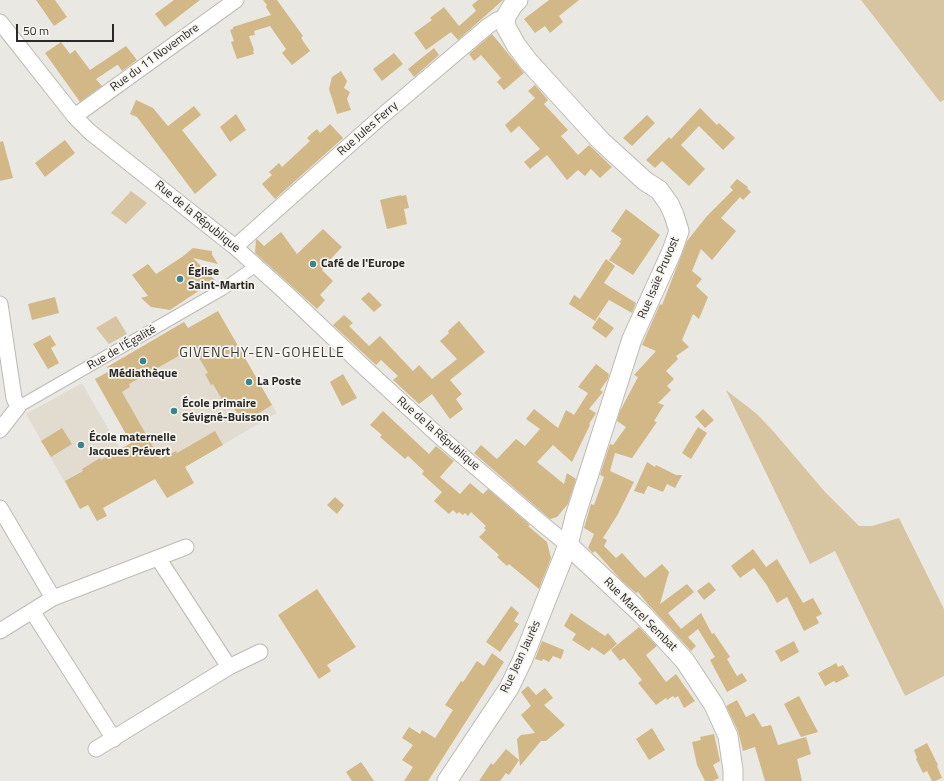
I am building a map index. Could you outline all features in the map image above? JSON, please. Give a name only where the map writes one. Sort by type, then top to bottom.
[{"type":"street","name":"Rue du 11 Novembre","points":[[75,117],[236,0]]},
{"type":"street","points":[[505,18],[518,0]]},
{"type":"street","name":"Rue Jules Ferry","points":[[235,247],[382,116],[488,26],[497,20],[505,18]]},
{"type":"street","name":"Rue Isaïe Pruvost","points":[[505,18],[506,27],[516,46],[538,72],[602,141],[645,181],[659,190],[669,204],[674,215],[678,231],[672,251],[632,339],[575,517],[568,545]]},
{"type":"street","name":"Rue de la République","points":[[0,22],[75,117],[96,136],[235,247],[253,268],[434,432],[568,545]]},
{"type":"street","name":"Rue de l'Égalité","points":[[0,430],[18,407],[27,401],[224,289],[253,268]]},
{"type":"street","points":[[0,304],[14,398],[18,407]]},
{"type":"street","points":[[0,508],[53,598]]},
{"type":"street","name":"Rue Jean Jaurès","points":[[447,781],[509,688],[522,661],[568,545]]},
{"type":"street","name":"Rue Marcel Sembat","points":[[568,545],[643,615],[685,662],[714,705],[728,736],[733,770],[733,781]]},
{"type":"street","points":[[0,631],[53,598],[186,547]]},
{"type":"street","points":[[158,558],[229,667]]},
{"type":"street","points":[[32,612],[114,739]]},
{"type":"street","points":[[96,749],[229,667],[260,652]]},
{"type":"shaded area","points":[[861,0],[944,0],[944,100],[940,102]]},
{"type":"shaded area","points":[[131,191],[147,203],[126,224],[111,213]]},
{"type":"shaded area","points":[[116,316],[127,334],[109,344],[96,328]]},
{"type":"shaded area","name":"École primaire Sévigné-Buisson","points":[[184,322],[243,422],[272,405],[277,413],[185,467],[194,483],[167,498],[155,479],[152,480],[95,379],[109,371],[107,367]]},
{"type":"shaded area","name":"École maternelle Jacques Prévert","points":[[82,383],[141,486],[105,495],[80,509],[26,414]]},
{"type":"shaded area","points":[[726,390],[757,414],[825,492],[859,526],[872,526],[899,518],[944,609],[944,676],[905,696],[835,551],[810,564]]},
{"type":"building","points":[[36,0],[55,0],[67,17],[54,26]]},
{"type":"building","points":[[174,0],[200,0],[165,27],[155,14]]},
{"type":"building","points":[[263,0],[277,0],[303,36],[301,38],[310,51],[292,65],[282,53],[286,49],[270,26],[254,31],[255,35],[249,36],[254,54],[237,59],[231,42],[234,41],[230,30],[233,29],[233,27],[271,15]]},
{"type":"building","points":[[478,0],[503,0],[458,40],[451,32],[426,50],[414,33],[432,20],[430,18],[444,7],[459,26],[476,11],[472,5]]},
{"type":"building","points":[[549,0],[579,0],[559,16],[563,22],[550,33],[545,26],[535,33],[524,19]]},
{"type":"building","points":[[492,34],[524,73],[504,90],[497,82],[501,78],[481,55],[474,61],[469,54]]},
{"type":"building","points":[[61,42],[70,54],[75,50],[90,70],[126,46],[137,60],[122,71],[117,65],[96,79],[102,86],[80,102],[45,53]]},
{"type":"building","points":[[434,48],[439,55],[414,77],[408,69]]},
{"type":"building","points":[[394,53],[403,64],[382,81],[373,69]]},
{"type":"building","points":[[341,71],[347,81],[344,88],[350,92],[347,99],[351,110],[337,114],[329,89],[332,77]]},
{"type":"building","points":[[535,85],[548,100],[544,104],[568,130],[561,136],[578,155],[589,145],[612,167],[600,178],[591,169],[585,176],[578,170],[567,180],[547,155],[530,169],[524,162],[540,149],[519,126],[511,133],[505,125],[535,98],[528,91]]},
{"type":"building","points":[[136,100],[153,108],[168,126],[194,106],[201,115],[182,130],[217,175],[195,194],[137,117],[130,114]]},
{"type":"building","points":[[700,108],[717,125],[719,123],[735,138],[723,150],[699,126],[681,145],[705,169],[689,186],[662,161],[655,168],[646,160],[669,137],[671,139]]},
{"type":"building","points":[[236,114],[246,130],[230,142],[220,127]]},
{"type":"building","points":[[647,115],[655,123],[632,146],[623,138]]},
{"type":"building","points":[[330,124],[343,138],[275,199],[262,184],[272,175],[269,172],[279,163],[282,167],[310,141],[307,138],[317,129],[320,133]]},
{"type":"building","points":[[65,140],[75,153],[45,177],[35,163]]},
{"type":"building","points":[[3,141],[13,178],[0,181],[0,142]]},
{"type":"building","points":[[737,179],[748,187],[747,188],[751,192],[743,200],[740,197],[721,218],[736,231],[712,260],[701,249],[692,271],[702,279],[696,286],[708,297],[699,319],[693,314],[682,340],[689,347],[676,356],[678,359],[666,371],[674,379],[667,386],[671,390],[658,403],[664,405],[654,421],[657,422],[632,458],[615,453],[610,471],[634,482],[618,514],[603,538],[607,540],[604,546],[616,558],[622,553],[645,578],[662,564],[669,572],[660,604],[687,584],[694,592],[668,613],[681,629],[701,613],[712,634],[714,633],[730,657],[727,659],[737,676],[742,673],[747,681],[727,692],[710,660],[715,657],[698,629],[688,637],[696,646],[691,651],[638,592],[636,593],[622,581],[595,551],[593,553],[588,548],[594,534],[584,528],[591,504],[594,505],[604,477],[600,475],[610,444],[613,445],[626,427],[617,421],[620,411],[638,377],[634,375],[656,351],[642,345],[660,304],[662,305],[687,241],[707,216],[733,190],[730,187]]},
{"type":"building","points":[[406,195],[409,208],[404,209],[407,224],[387,229],[380,200]]},
{"type":"building","points":[[626,209],[660,235],[633,275],[609,260],[621,243],[619,242],[622,239],[611,231]]},
{"type":"building","points":[[323,229],[342,247],[322,270],[333,281],[320,295],[325,300],[317,309],[255,253],[257,239],[264,246],[281,232],[297,254]]},
{"type":"building","name":"Église Saint-Martin","points":[[193,248],[212,251],[212,255],[218,264],[193,258],[215,280],[170,310],[151,307],[141,298],[148,296],[132,275],[148,264],[156,274]]},
{"type":"building","points":[[606,259],[615,266],[604,283],[636,303],[632,313],[609,300],[595,321],[569,304],[574,295],[580,299]]},
{"type":"building","points":[[369,292],[382,305],[374,312],[361,299]]},
{"type":"building","points":[[55,297],[59,313],[32,320],[28,304]]},
{"type":"building","points":[[218,311],[272,405],[243,423],[232,405],[227,408],[213,384],[211,385],[205,374],[208,373],[194,349],[183,355],[182,354],[129,384],[130,387],[122,392],[160,459],[176,451],[177,453],[215,431],[223,445],[185,467],[194,483],[167,498],[155,479],[103,508],[107,516],[97,521],[88,505],[80,509],[65,481],[83,471],[82,469],[100,458],[101,460],[131,443],[95,379],[110,371],[107,367],[184,322],[188,328]]},
{"type":"building","points":[[344,315],[353,323],[349,326],[369,346],[380,336],[413,371],[419,365],[432,379],[457,359],[440,341],[459,321],[485,352],[450,380],[462,394],[456,399],[463,409],[450,419],[432,394],[419,404],[393,380],[398,376],[381,360],[376,365],[333,325]]},
{"type":"building","points":[[599,317],[614,328],[606,338],[592,328]]},
{"type":"building","points":[[50,335],[56,345],[51,348],[59,363],[48,369],[33,344]]},
{"type":"building","points":[[596,364],[609,374],[608,379],[600,390],[603,392],[589,409],[596,413],[589,424],[590,425],[572,462],[553,445],[537,462],[564,484],[567,473],[576,479],[568,504],[557,517],[550,519],[474,453],[481,445],[497,459],[516,439],[525,446],[540,429],[526,419],[534,409],[558,428],[566,410],[574,415],[588,393],[578,387]]},
{"type":"building","points":[[343,374],[357,398],[342,406],[330,382]]},
{"type":"building","points":[[703,409],[714,420],[705,428],[695,417]]},
{"type":"building","points":[[383,411],[429,454],[436,446],[454,461],[440,477],[460,494],[470,483],[483,494],[488,489],[530,525],[528,526],[547,542],[551,558],[539,589],[509,564],[507,566],[497,557],[499,555],[479,537],[486,530],[484,528],[486,526],[471,512],[468,516],[465,513],[463,515],[459,512],[457,514],[453,510],[449,514],[434,501],[442,492],[422,474],[424,471],[408,456],[405,459],[380,437],[382,435],[370,425]]},
{"type":"building","points":[[698,427],[707,433],[691,459],[682,453]]},
{"type":"building","points":[[62,428],[72,444],[51,457],[41,441]]},
{"type":"building","points":[[647,462],[655,467],[656,465],[676,475],[682,475],[675,488],[667,484],[663,492],[648,486],[644,494],[634,491]]},
{"type":"building","points":[[335,497],[344,505],[337,514],[327,505]]},
{"type":"building","points":[[753,549],[766,567],[777,559],[803,603],[813,598],[822,614],[816,617],[819,623],[804,631],[787,597],[777,603],[766,584],[754,568],[740,578],[731,566]]},
{"type":"building","points":[[709,582],[716,590],[704,600],[697,591]]},
{"type":"building","points":[[317,589],[356,647],[327,665],[331,671],[319,679],[278,615]]},
{"type":"building","points":[[511,606],[519,613],[514,621],[519,624],[500,652],[486,642]]},
{"type":"building","points":[[571,613],[605,636],[608,633],[617,644],[604,655],[592,647],[589,651],[572,640],[576,634],[564,626]]},
{"type":"building","points":[[639,627],[657,646],[646,655],[666,682],[676,674],[695,701],[684,708],[678,696],[675,698],[673,696],[667,700],[666,698],[656,705],[638,683],[642,680],[624,658],[620,661],[611,650]]},
{"type":"building","points":[[542,641],[564,650],[561,659],[553,656],[549,662],[543,659],[542,661],[535,659]]},
{"type":"building","points":[[794,641],[799,652],[781,662],[775,651]]},
{"type":"building","points":[[492,653],[504,662],[428,781],[404,781],[413,767],[402,760],[413,745],[402,738],[409,727],[420,734],[422,730],[435,738],[453,710],[445,705],[461,681],[463,682],[477,661],[484,666]]},
{"type":"building","points":[[836,663],[838,667],[843,665],[849,676],[836,683],[834,681],[825,686],[818,673]]},
{"type":"building","points":[[528,686],[536,695],[545,688],[553,698],[544,705],[565,725],[546,741],[541,741],[520,766],[517,739],[521,735],[535,733],[521,715],[531,706],[521,692]]},
{"type":"building","points":[[799,696],[818,732],[801,737],[784,704]]},
{"type":"building","points":[[737,700],[746,717],[754,713],[762,727],[771,725],[778,745],[806,737],[811,754],[797,759],[802,781],[765,781],[755,747],[743,751],[738,731],[726,706]]},
{"type":"building","points":[[652,728],[665,750],[649,760],[636,739]]},
{"type":"building","points":[[714,734],[720,761],[713,765],[719,778],[713,781],[705,781],[697,765],[692,742],[701,740],[700,737]]},
{"type":"building","points":[[927,743],[938,765],[937,766],[942,778],[935,781],[932,781],[927,771],[923,773],[916,759],[914,750]]},
{"type":"building","points":[[506,749],[519,760],[509,775],[506,773],[500,781],[479,781],[491,763],[493,765]]},
{"type":"building","points":[[361,762],[374,781],[352,781],[346,772]]},
{"type":"place","name":"Café de l'Europe","points":[[313,264]]},
{"type":"place","name":"Église Saint-Martin","points":[[180,279]]},
{"type":"place","name":"Médiathèque","points":[[143,361]]},
{"type":"place","name":"La Poste","points":[[249,382]]},
{"type":"place","name":"École primaire Sévigné-Buisson","points":[[174,411]]},
{"type":"place","name":"École maternelle Jacques Prévert","points":[[81,445]]},
{"type":"district","name":"GIVENCHY-EN-GOHELLE","points":[[262,354]]}]
